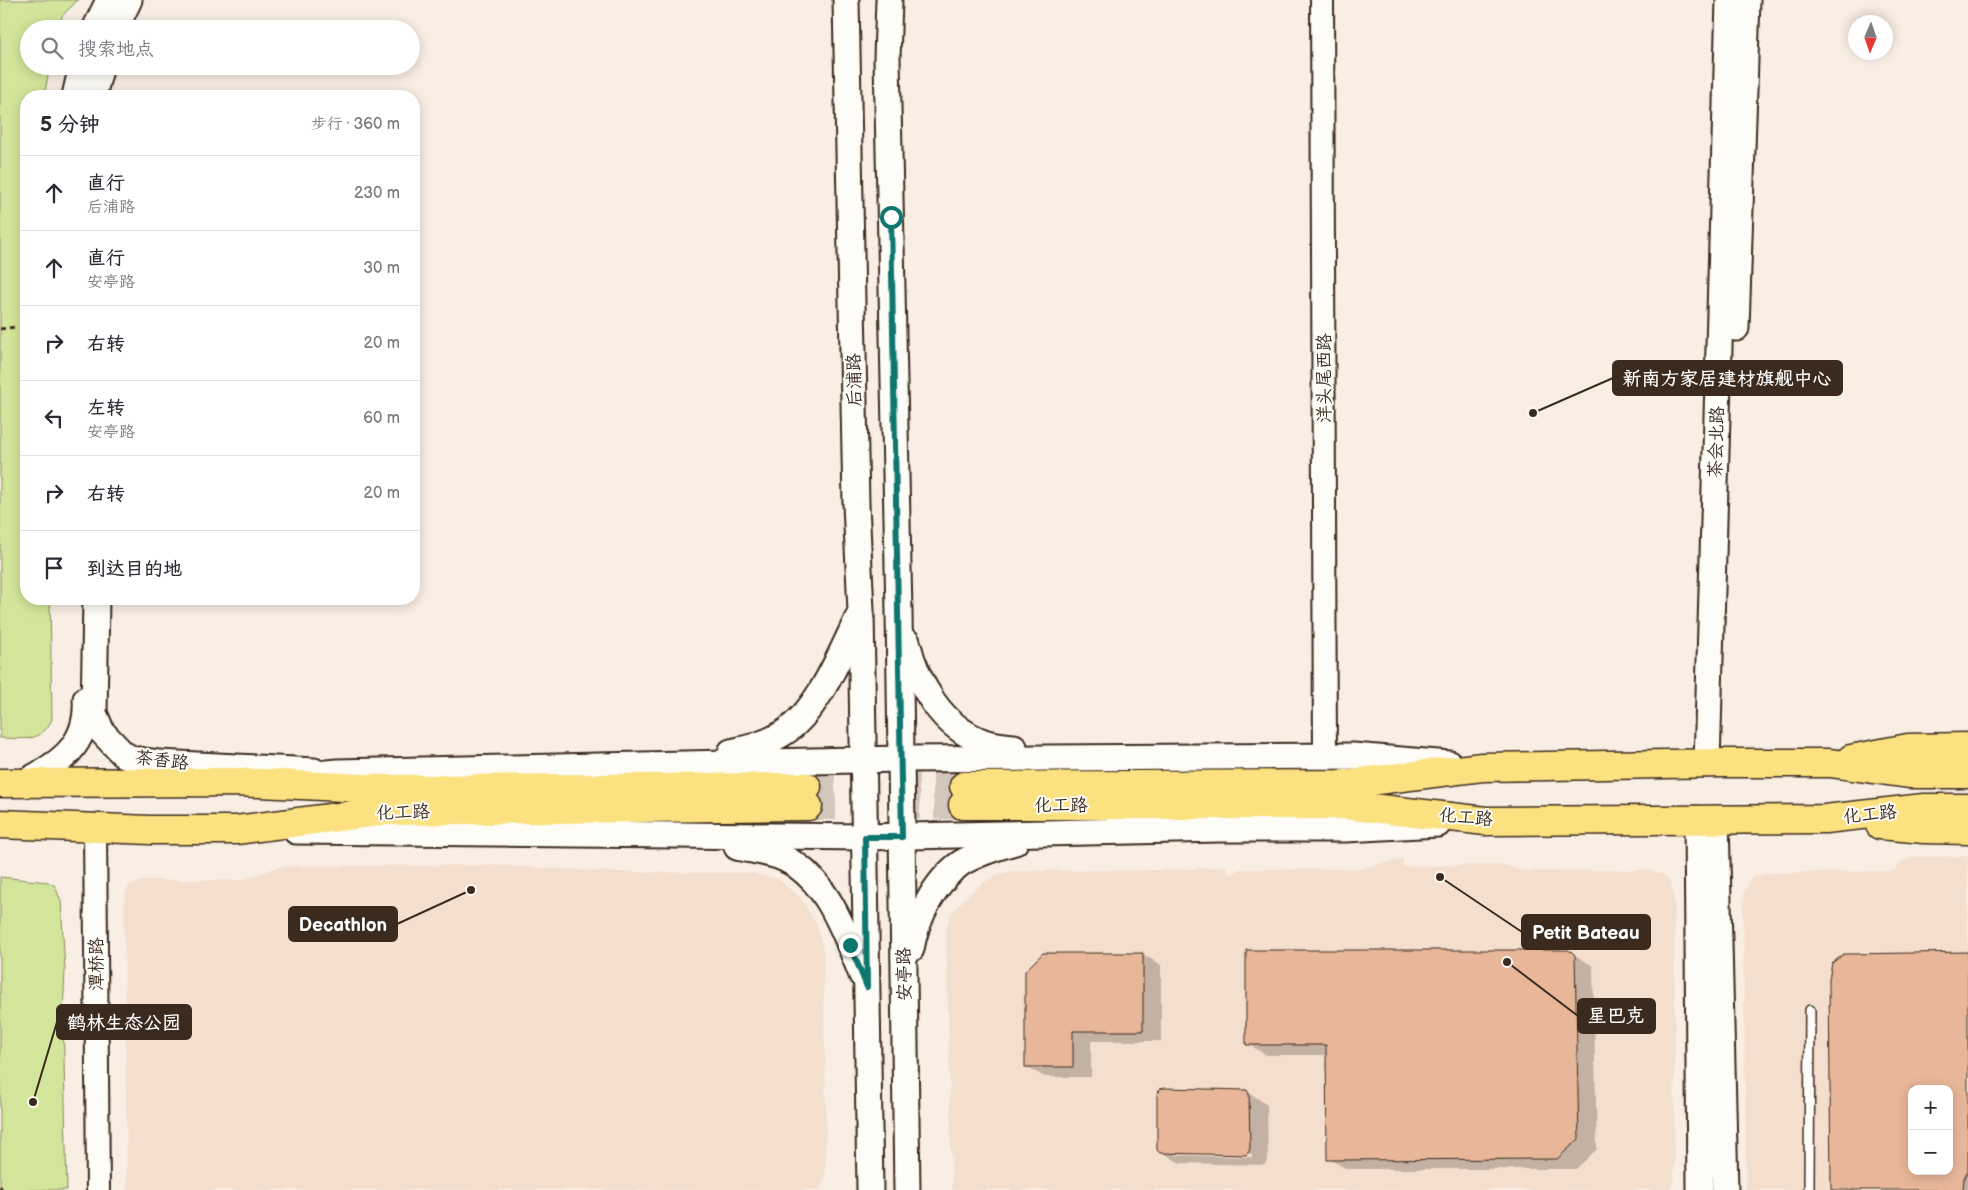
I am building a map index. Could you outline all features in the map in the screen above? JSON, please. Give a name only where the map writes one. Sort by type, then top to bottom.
[{"type":"highway","points":[[1830,763],[1908,748],[1968,747]]},
{"type":"highway","name":"化工路","points":[[1968,774],[1909,774],[1830,763],[1482,767],[1345,784],[963,795],[1345,805],[1486,821],[1825,819],[1924,808],[1968,808]]},
{"type":"highway","name":"化工路","points":[[0,824],[150,830],[236,830],[385,811],[808,796],[385,789],[236,782],[12,783]]},
{"type":"highway","points":[[1825,819],[1924,829],[1968,830]]},
{"type":"main road","points":[[99,20],[109,0]]},
{"type":"main road","points":[[119,20],[129,0]]},
{"type":"main road","name":"后浦路","points":[[846,0],[863,759]]},
{"type":"main road","points":[[889,0],[887,59],[901,759]]},
{"type":"main road","name":"茶会北路","points":[[1716,763],[1729,0]]},
{"type":"main road","name":"茶会北路","points":[[1716,763],[1747,0]]},
{"type":"main road","points":[[76,90],[80,75]]},
{"type":"main road","points":[[95,90],[99,75]]},
{"type":"main road","points":[[12,783],[59,764],[75,745],[82,733],[87,703],[80,605]]},
{"type":"main road","name":"茶香路","points":[[96,605],[94,713],[102,732],[123,754],[132,759],[159,763],[337,772]]},
{"type":"main road","points":[[686,763],[759,746],[782,734],[802,718],[832,670],[861,611]]},
{"type":"main road","points":[[899,612],[911,658],[920,679],[933,702],[947,719],[984,742],[1073,758]]},
{"type":"main road","points":[[236,782],[337,772],[863,759],[1353,756],[1482,767]]},
{"type":"main road","name":"安亭路","points":[[863,759],[870,1190]]},
{"type":"main road","name":"安亭路","points":[[901,759],[907,1190]]},
{"type":"main road","points":[[1700,1190],[1706,819]]},
{"type":"main road","points":[[1706,819],[1725,1190]]},
{"type":"main road","points":[[236,830],[902,837],[1220,829],[1346,829],[1486,821]]},
{"type":"main road","points":[[904,986],[913,933],[938,887],[960,864],[992,848],[1042,834]]},
{"type":"main road","points":[[691,836],[779,856],[802,869],[817,885],[831,907],[867,987]]},
{"type":"street","name":"洋头尾西路","points":[[1322,0],[1325,756]]},
{"type":"street","name":"潭桥路","points":[[95,828],[98,1190]]},
{"type":"lane","points":[[1809,1190],[1810,1010]]},
{"type":"path","points":[[0,329],[16,327]]},
{"type":"path","points":[[0,1186],[2,1190]]},
{"type":"shaded area","points":[[1968,856],[1968,1190],[1746,1190],[1743,908],[1744,894],[1749,881],[1754,876],[1768,873],[1894,871],[1901,862],[1912,857]]},
{"type":"shaded area","points":[[1403,859],[1403,866],[1504,865],[1523,871],[1646,870],[1662,874],[1668,879],[1672,886],[1674,904],[1675,1022],[1674,1179],[1670,1190],[952,1190],[946,930],[950,915],[964,899],[983,883],[998,874],[1013,871],[1174,870],[1226,866],[1229,875],[1239,869],[1358,869]]},
{"type":"shaded area","points":[[492,865],[619,872],[751,873],[778,879],[801,898],[817,925],[823,950],[826,1105],[825,1178],[820,1190],[127,1190],[124,905],[126,892],[130,885],[147,880],[242,880],[278,867],[293,866]]},
{"type":"green space","points":[[0,0],[78,0],[62,16],[61,20],[20,20],[20,75],[48,75],[45,90],[20,90],[20,605],[50,605],[52,719],[48,727],[37,736],[24,739],[0,738]]},
{"type":"green space","points":[[0,877],[48,882],[55,886],[61,901],[65,970],[63,1015],[67,1190],[0,1190]]},
{"type":"building","points":[[1246,950],[1568,950],[1572,952],[1575,955],[1579,1139],[1557,1159],[1327,1160],[1326,1045],[1246,1045]]},
{"type":"building","points":[[1968,952],[1968,1170],[1964,1178],[1963,1190],[1831,1190],[1829,979],[1832,963],[1844,954]]},
{"type":"building","points":[[1043,953],[1143,953],[1143,1031],[1073,1031],[1073,1067],[1025,1067],[1025,971]]},
{"type":"building","points":[[1160,1089],[1247,1090],[1249,1094],[1250,1149],[1248,1153],[1246,1155],[1160,1153],[1157,1150],[1157,1094]]},
{"type":"tunnel","points":[[807,787],[964,786]]},
{"type":"tunnel","points":[[808,806],[963,805]]},
{"type":"place","name":"新南方家居建材旗舰中心","points":[[1533,413]]},
{"type":"place","name":"Petit Bateau","points":[[1440,877]]},
{"type":"place","name":"Decathlon","points":[[471,890]]},
{"type":"place","name":"星巴克","points":[[1507,962]]},
{"type":"place","name":"鹤林生态公园","points":[[33,1102]]},
{"type":"route","points":[[850,945],[867,987],[865,837],[902,837],[891,217]]}]
